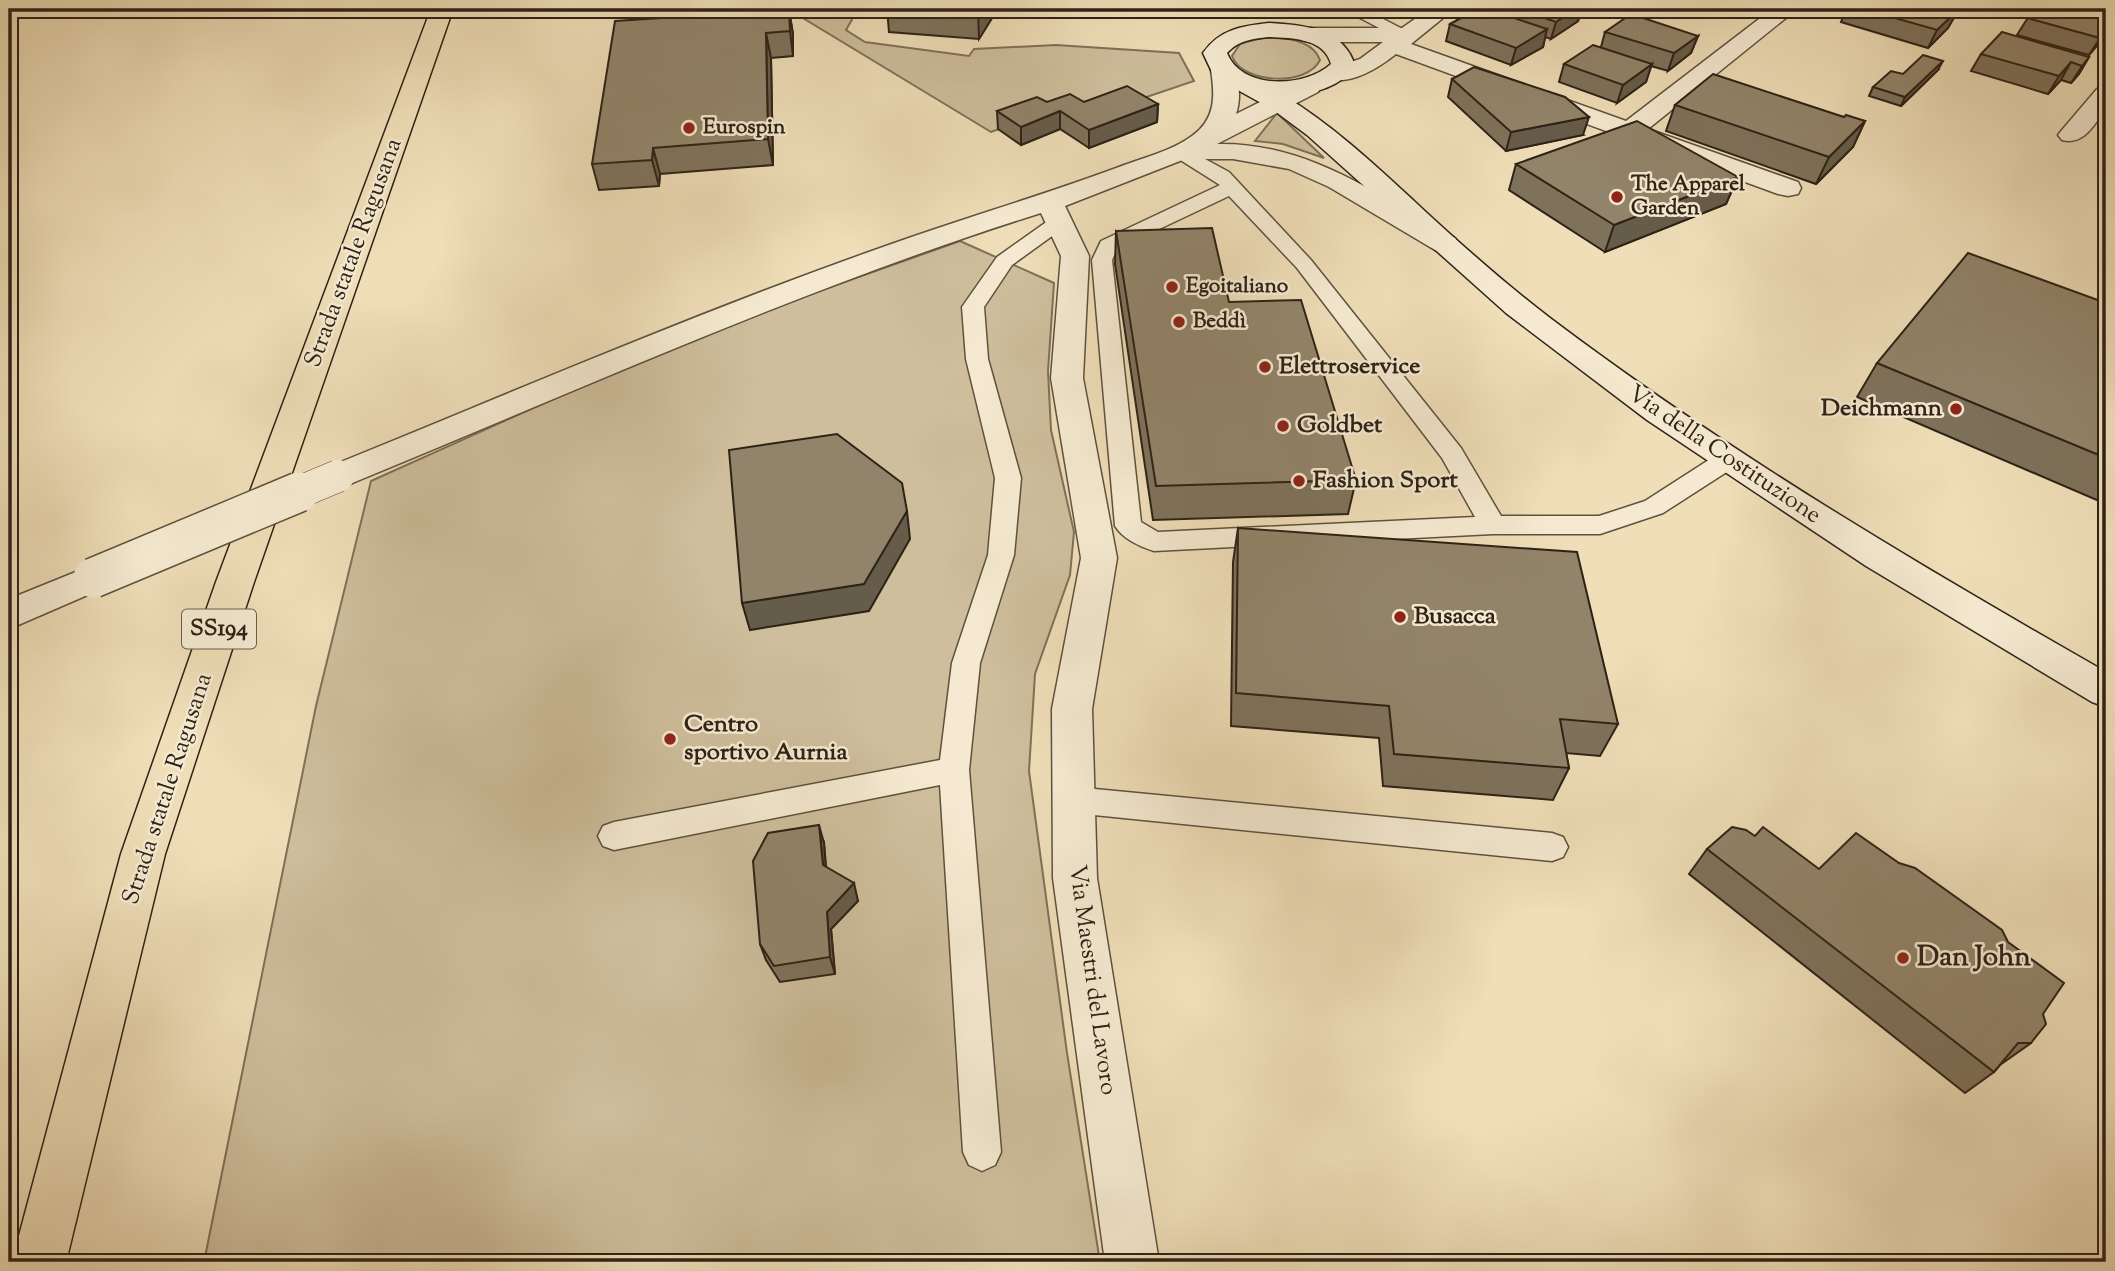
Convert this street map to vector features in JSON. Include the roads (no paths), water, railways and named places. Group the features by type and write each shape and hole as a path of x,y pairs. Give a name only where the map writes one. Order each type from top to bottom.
{"main road":[{"name":"Strada statale Ragusana","path":"39,1262 143,854 235,582 442,9"}],"street":[{"path":"1271,9 1306,34 1336,48 1342,57 1343,66 1329,90"},
{"path":"9,615 338,476 828,276 943,235 1055,212 1191,148 1279,101 1329,90 1443,9"},
{"path":"1629,131 1786,9"},
{"path":"1224,20 1228,65 1279,101 1373,175"},
{"path":"1191,148 1222,121 1228,105 1228,39 1254,31 1306,34 1400,41 1629,131 1788,188"},
{"path":"1228,65 1274,88 1329,90"},
{"path":"1329,90 1373,175"},
{"path":"2071,135 2106,94"},
{"path":"1191,148 1233,151 1296,162 1339,181 1380,208 1445,244"},
{"name":"Via della Costituzione","path":"1373,175 1445,244 1516,306 1727,460 1863,548 2106,691"},
{"name":"Via Maestri del Lavoro","path":"1055,212 1075,256 1067,378 1099,558 1072,709 1074,878 1132,1262"}],"lane":[{"path":"1351,9 1400,41"},
{"path":"1191,148 1222,176 1304,264 1452,454 1493,525"},
{"path":"1232,187 1108,245 1102,260 1128,526 1154,542 1493,525 1600,525 1654,507 1727,460"},
{"path":"982,1152 954,770 966,663 1002,555 1008,478 977,359 972,307 1004,261 1055,212"},
{"path":"614,836 954,770"},
{"path":"1074,800 1552,847"}],"place":[{"name":"Eurospin","path":"689,128"},
{"name":"The Apparel Garden","path":"1617,197"},
{"name":"Egoitaliano","path":"1172,287"},
{"name":"Beddì","path":"1179,322"},
{"name":"Elettroservice","path":"1265,367"},
{"name":"Deichmann","path":"1956,409"},
{"name":"Goldbet","path":"1283,426"},
{"name":"Fashion Sport","path":"1299,481"},
{"name":"Busacca","path":"1400,617"},
{"name":"Centro sportivo Aurnia","path":"670,739"},
{"name":"Dan John","path":"1903,958"}]}
